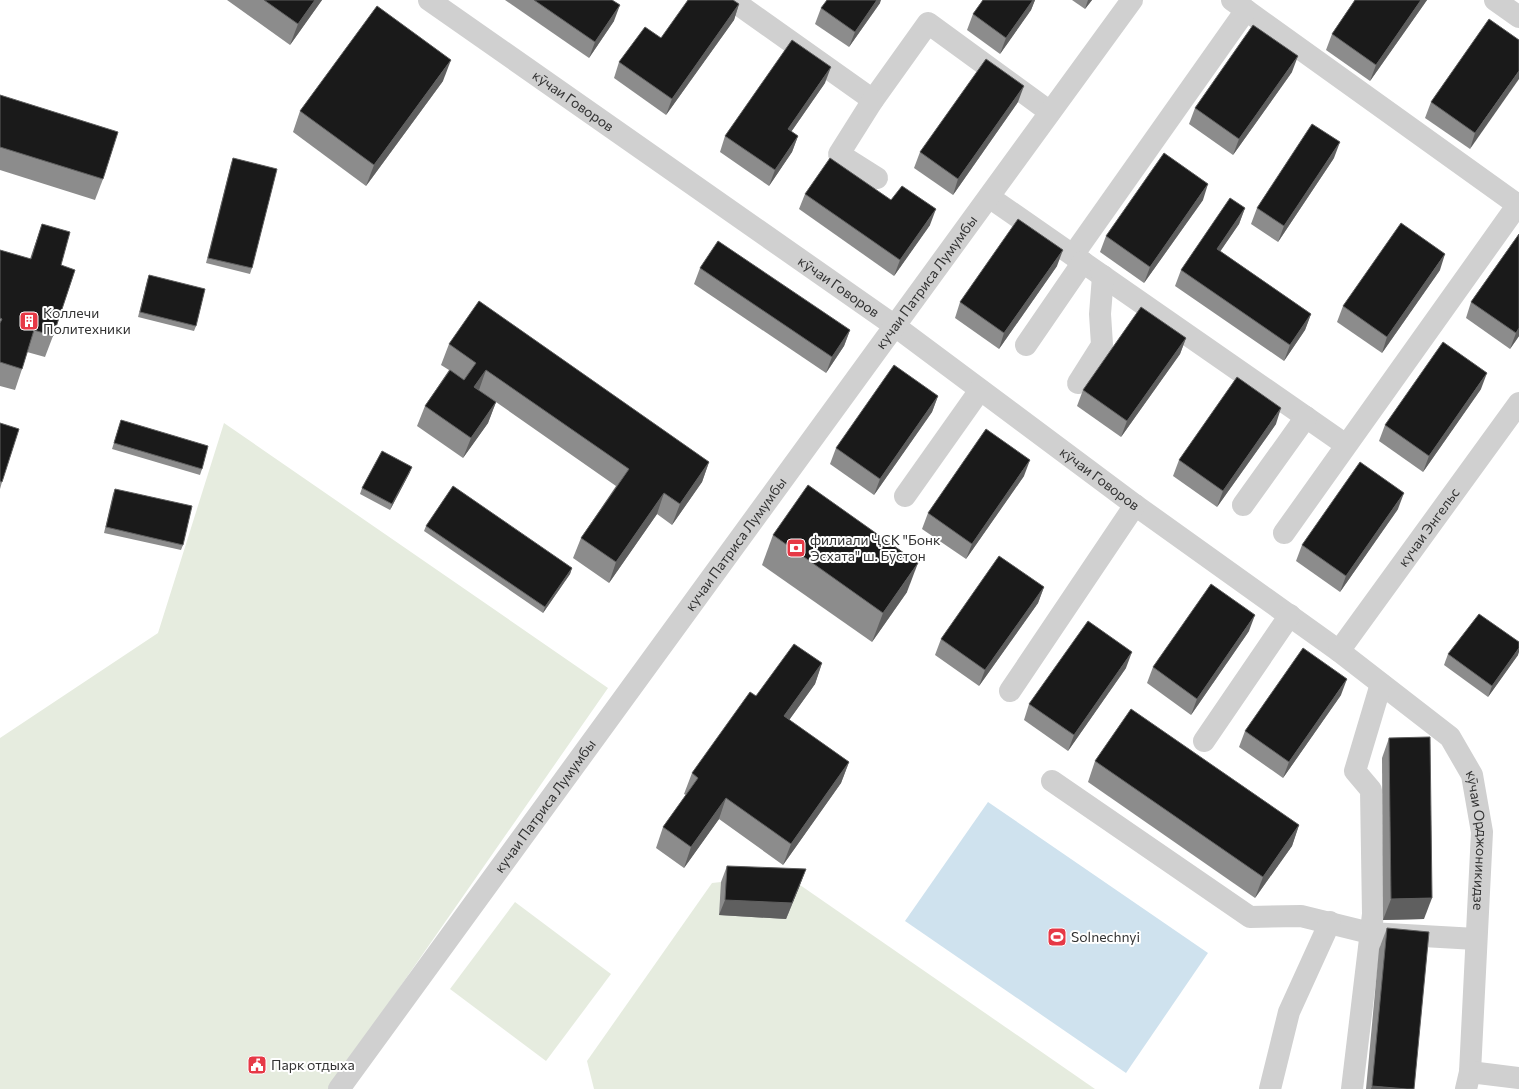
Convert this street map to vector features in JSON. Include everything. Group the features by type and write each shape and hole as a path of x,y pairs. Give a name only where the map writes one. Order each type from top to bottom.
{"street":[{"path":"732,0 873,100"},
{"name":"кучаи Патриса Лумумбы","path":"339,1089 1132,0"},
{"path":"1495,0 1519,17"},
{"name":"кӯчаи Говоров","path":"436,2 895,326 1135,505 1339,651"},
{"path":"1026,345 1078,259 1239,5 1518,204 1284,533"},
{"path":"877,178 839,154 873,100 928,23 1050,112"},
{"path":"989,197 1346,445"},
{"path":"1078,383 1102,345 1100,314 1103,276"},
{"path":"905,496 980,390"},
{"name":"кучаи Энгельс","path":"1339,651 1519,403"},
{"path":"1243,505 1306,418"},
{"path":"1010,691 1135,505"},
{"path":"1204,741 1290,615"},
{"name":"кӯчаи Орджоникидзе","path":"1339,651 1450,737 1472,775 1482,832 1468,1080"},
{"path":"1352,1089 1373,914 1371,790 1355,771 1381,684"},
{"path":"1052,781 1250,917 1301,916 1370,933 1476,939"},
{"path":"1270,1089 1289,1012 1330,922"},
{"path":"1468,1080 1519,1078"}],"shaded area":[{"path":"224,423 608,688 329,1089 0,1089 0,738 158,633"},
{"path":"721,882 800,885 1095,1089 594,1089 587,1061 712,883"},
{"path":"515,902 611,974 546,1061 450,989"}],"water":[{"name":"Solnechnyi","path":"988,802 1208,953 1126,1073 905,921"}],"building":[{"path":"264,0 315,0 298,24"},
{"path":"534,0 612,0 620,5 595,42"},
{"path":"688,0 733,0 739,4 672,99 619,62 645,27 661,38"},
{"path":"827,0 877,0 855,32 821,8"},
{"path":"983,0 1033,0 1006,38 973,14"},
{"path":"1355,0 1421,0 1376,65 1332,34"},
{"path":"377,6 451,60 374,165 300,111"},
{"path":"1489,19 1519,40 1519,71 1475,133 1431,102"},
{"path":"1253,25 1298,56 1239,139 1195,108"},
{"path":"792,40 831,67 788,129 798,136 775,170 725,136"},
{"path":"986,59 1024,86 958,179 920,152"},
{"path":"0,95 118,132 103,179 0,147"},
{"path":"1312,124 1340,142 1284,226 1257,208"},
{"path":"1164,153 1208,184 1150,267 1106,236"},
{"path":"233,158 277,169 252,268 208,258"},
{"path":"830,158 891,200 902,186 936,209 900,260 805,194"},
{"path":"1230,198 1245,208 1217,249 1311,314 1290,345 1181,270"},
{"path":"1018,219 1063,250 1004,333 960,302"},
{"path":"1401,223 1445,254 1387,337 1343,306"},
{"name":"Коллечи Политехники","path":"42,224 70,232 61,265 75,270 53,336 34,330 22,369 0,362 0,323 2,319 0,318 0,250 31,259"},
{"path":"1519,234 1519,328 1516,333 1471,302"},
{"path":"718,241 850,330 832,357 700,268"},
{"path":"149,275 205,289 196,326 140,312"},
{"path":"479,301 709,462 680,504 664,493 616,562 581,538 629,469 486,370 474,387 496,402 471,438 425,406 450,370 464,380 476,363 449,344"},
{"path":"1141,307 1186,338 1127,421 1083,390"},
{"path":"1443,342 1487,373 1429,456 1385,425"},
{"path":"894,365 938,396 880,479 836,448"},
{"path":"1237,377 1281,408 1223,491 1179,460"},
{"path":"121,420 208,446 202,469 114,443"},
{"path":"0,423 19,429 2,482 0,481"},
{"path":"986,429 1030,460 972,544 928,513"},
{"path":"382,451 412,467 392,504 362,488"},
{"path":"1360,462 1404,493 1346,576 1302,545"},
{"path":"808,485 918,563 883,613 773,535"},
{"path":"453,486 572,568 545,607 426,526"},
{"path":"115,489 192,506 183,545 106,527"},
{"path":"999,556 1044,587 985,670 941,639"},
{"path":"1211,584 1255,615 1197,699 1153,667"},
{"path":"1479,614 1519,642 1519,648 1492,686 1448,654"},
{"path":"1088,621 1132,652 1074,735 1029,704"},
{"path":"794,644 822,663 784,716 849,762 791,844 726,798 691,847 663,827 698,778 692,773 750,692 756,696"},
{"path":"1303,648 1347,679 1289,762 1245,731"},
{"path":"1131,709 1299,825 1263,877 1095,761"},
{"path":"1430,737 1432,898 1391,899 1389,738"},
{"path":"727,866 806,869 792,903 725,900"},
{"path":"1387,928 1429,932 1414,1089 1372,1086"}],"place":[{"name":"Коллечи Политехники","path":"29,321"},
{"name":"филиали ҶСК \"Бонк Эсхата\" ш. Бӯстон","path":"796,548"},
{"name":"Solnechnyi","path":"1057,937"},
{"name":"Парк отдыха","path":"257,1065"}]}
